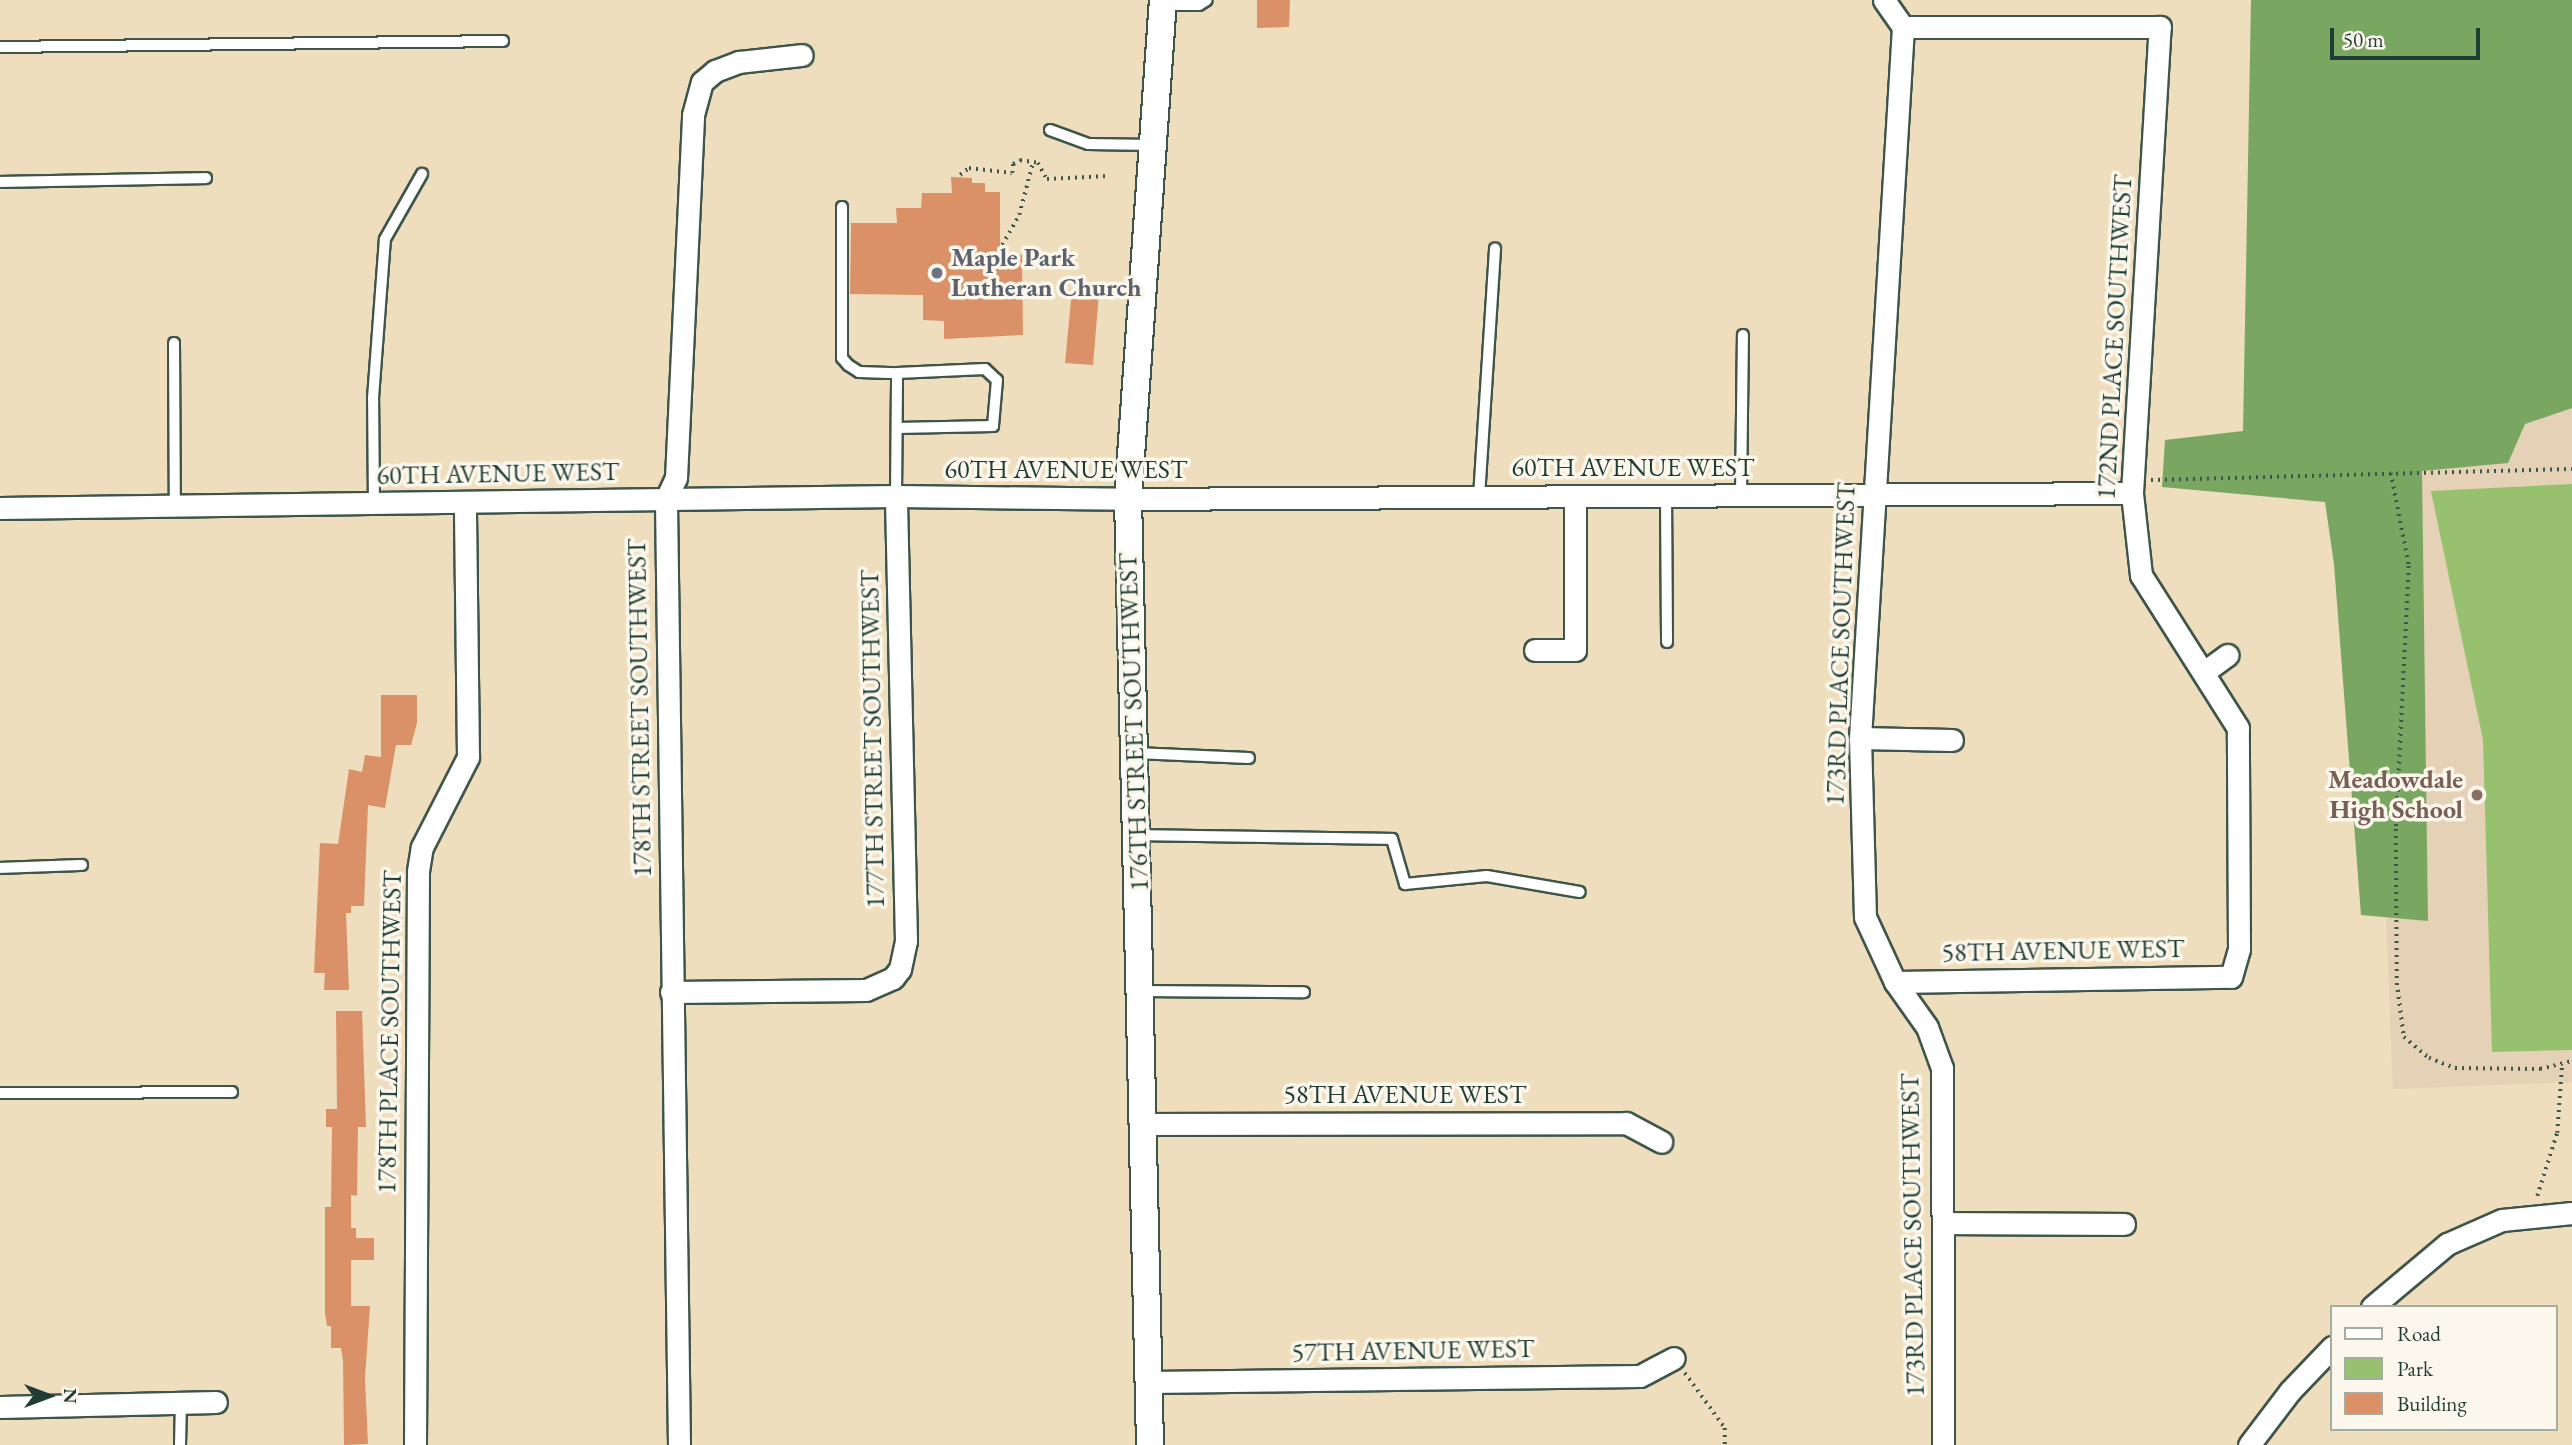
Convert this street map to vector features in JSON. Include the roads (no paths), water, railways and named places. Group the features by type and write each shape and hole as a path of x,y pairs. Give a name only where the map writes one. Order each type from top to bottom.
{"street":[{"path":"1884,0 1903,27"},
{"name":"176TH STREET SOUTHWEST","path":"1150,1445 1128,499 1163,2"},
{"name":"172ND PLACE SOUTHWEST","path":"1903,27 2160,27 2132,488 2141,575 2238,729 2239,949 2231,977"},
{"name":"173RD PLACE SOUTHWEST","path":"1903,27 1860,738 1865,917 1895,982 1927,1027 1942,1068 1943,1445"},
{"name":"178TH STREET SOUTHWEST","path":"679,1445 666,499 676,478 695,97 702,82 726,66 803,55"},
{"name":"60TH AVENUE WEST","path":"0,508 465,504 896,496 1128,499 1479,497 1874,494 2132,488"},
{"name":"177TH STREET SOUTHWEST","path":"671,992 866,990 893,978 902,963 906,941 896,496"},
{"path":"1535,650 1575,650 1575,496"},
{"name":"178TH PLACE SOUTHWEST","path":"415,1445 418,871 422,847 468,757 465,504"},
{"path":"2204,672 2227,655"},
{"path":"1860,738 1952,740"},
{"name":"58TH AVENUE WEST","path":"1895,982 2231,977"},
{"name":"58TH AVENUE WEST","path":"1144,1124 1626,1123 1661,1142"},
{"path":"2374,1305 2447,1244 2502,1220 2572,1213"},
{"path":"1943,1223 2124,1224"},
{"path":"2249,1445 2290,1391 2330,1349"},
{"name":"57TH AVENUE WEST","path":"1149,1382 1640,1376 1674,1358"},
{"path":"0,1407 216,1402"}],"lane":[{"path":"1163,2 1199,5 1207,0"},
{"path":"0,47 503,41"},
{"path":"1051,130 1088,144 1153,145"},
{"path":"374,505 373,398 385,239 422,174"},
{"path":"0,182 206,177"},
{"path":"842,207 842,358 859,372 985,369 997,380 993,426 897,428"},
{"path":"1479,497 1495,249"},
{"path":"1741,495 1743,335"},
{"path":"174,343 175,507"},
{"path":"896,496 897,373"},
{"path":"1666,495 1667,642"},
{"path":"1135,753 1249,758"},
{"path":"1137,835 1392,839 1405,884 1487,876 1580,892"},
{"path":"0,867 82,865"},
{"path":"1141,990 1304,992"},
{"path":"0,1093 232,1092"},
{"path":"180,1445 181,1402"}],"place":[{"name":"Maple Park Lutheran Church","path":"937,273"},
{"name":"Meadowdale High School","path":"2477,795"}]}
